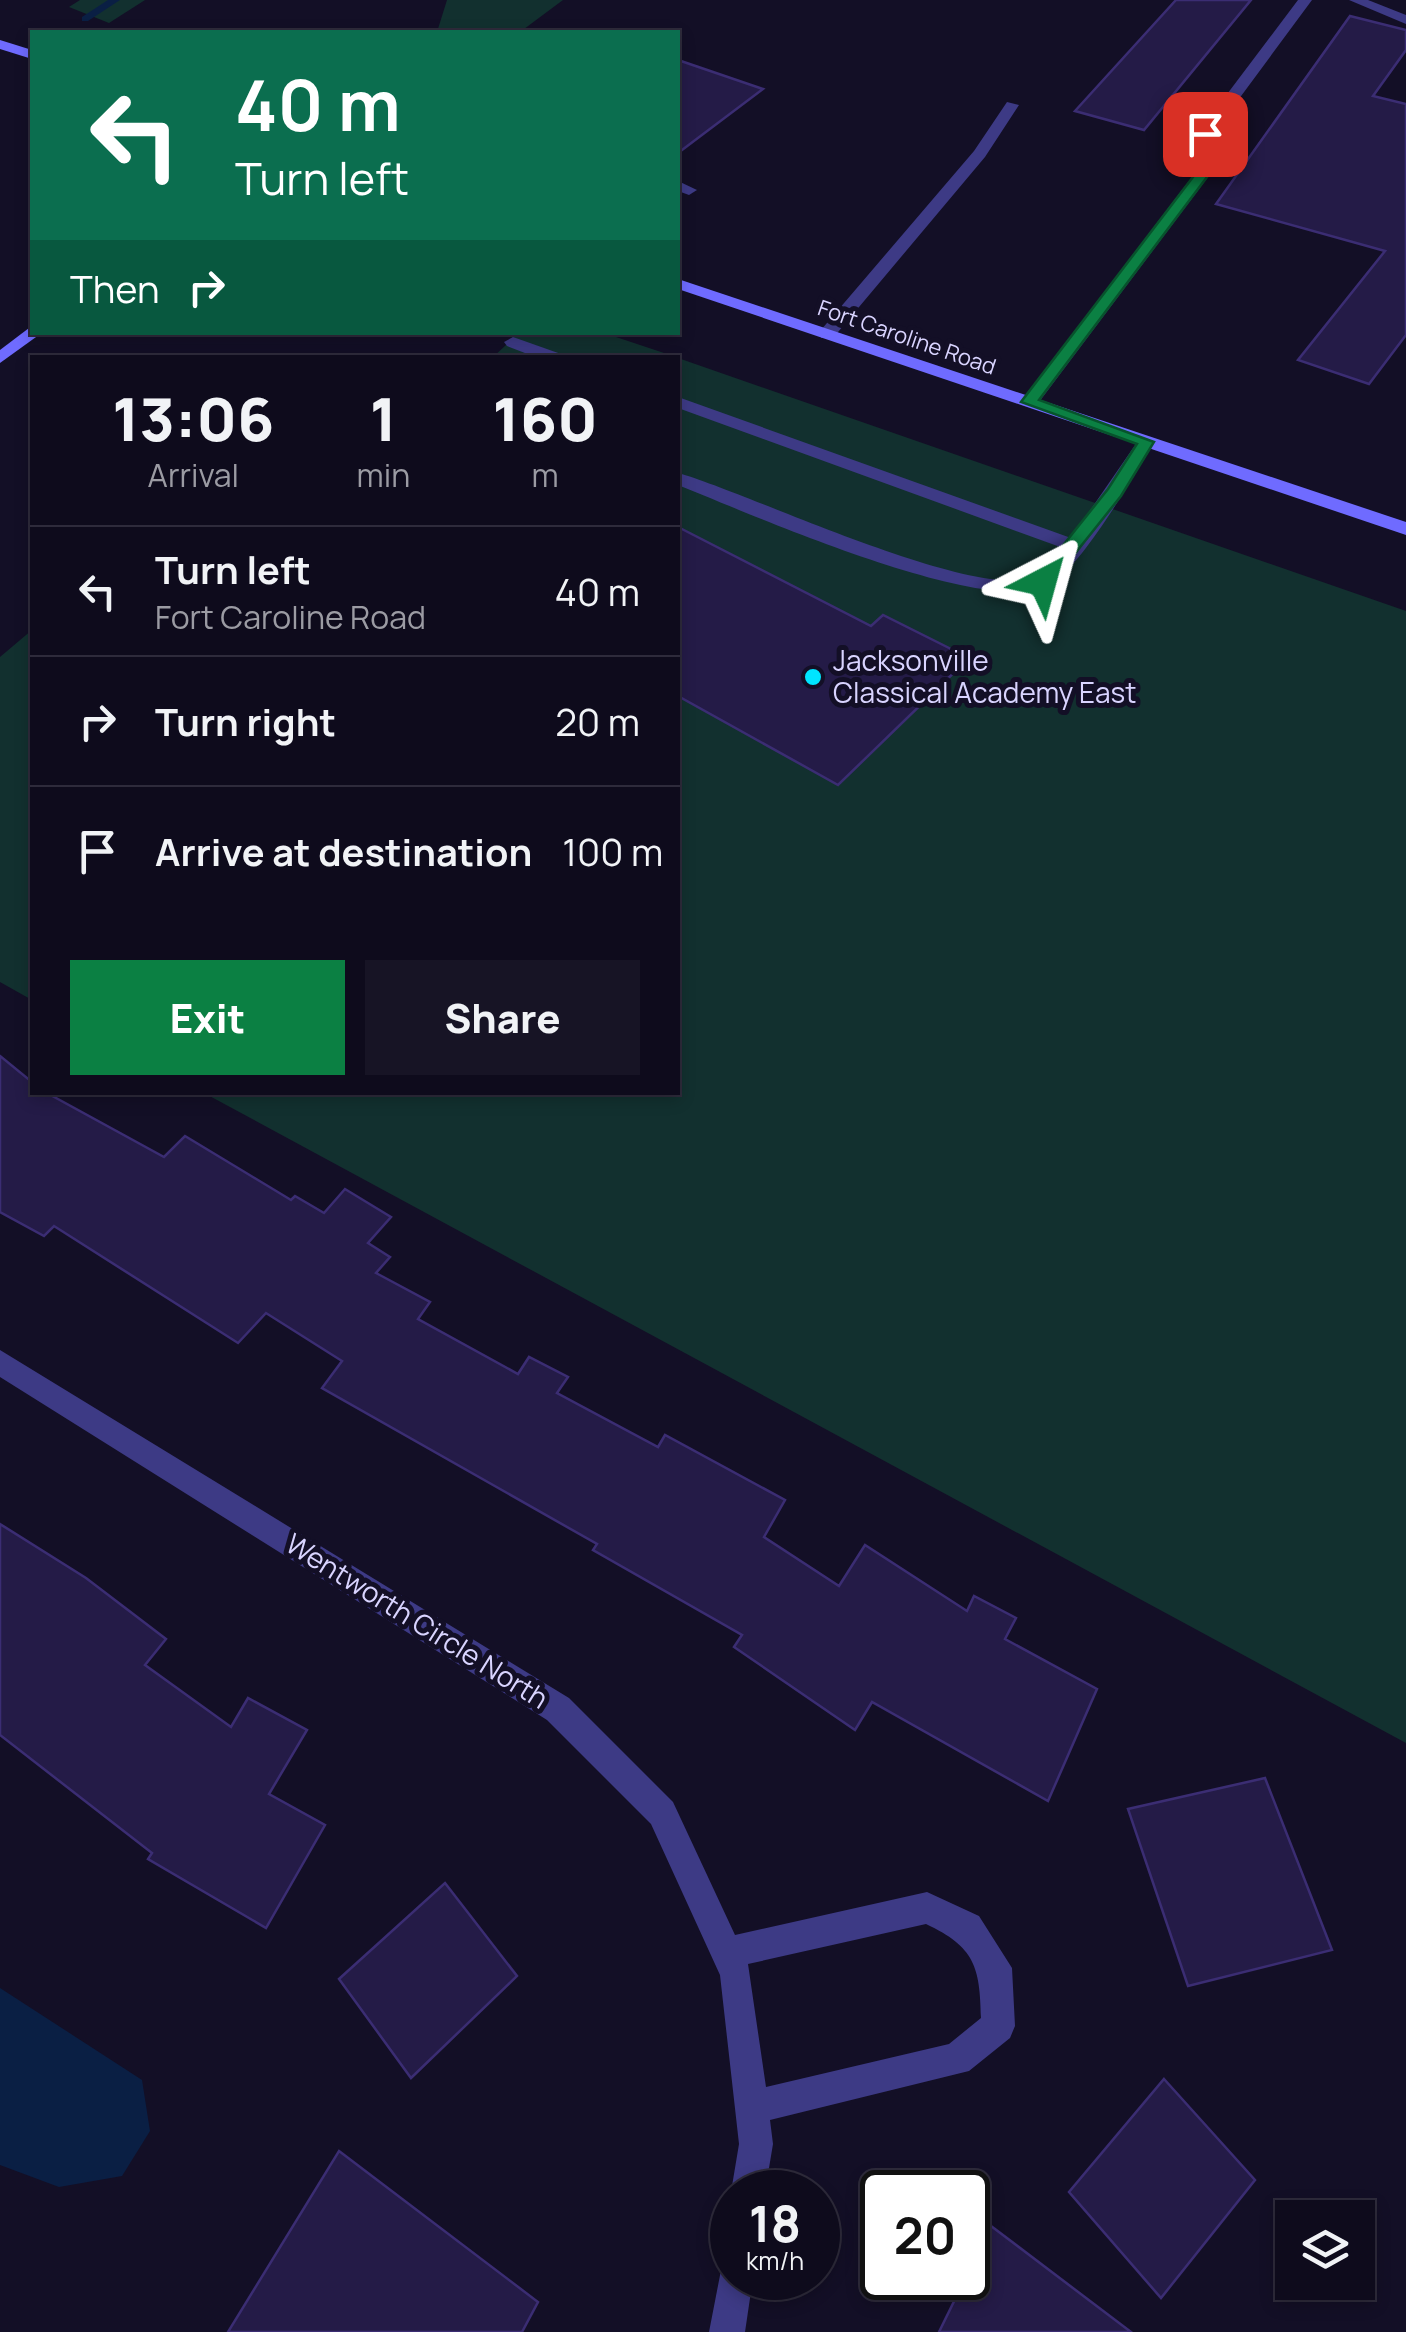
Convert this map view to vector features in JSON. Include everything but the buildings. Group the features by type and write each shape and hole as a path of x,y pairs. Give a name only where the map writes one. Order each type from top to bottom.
{"street":[{"path":"1030,402 1203,173 1205,134 1306,0"},
{"path":"1356,0 1406,20"},
{"path":"0,44 30,54"},
{"path":"827,334 980,154 1012,105"},
{"name":"Fort Caroline Road","path":"680,285 1406,528"},
{"path":"0,358 31,335"},
{"path":"499,355 518,338 549,355"},
{"path":"680,403 1073,545"},
{"path":"680,479 935,574 1010,589 1043,582 1146,442"},
{"name":"Wentworth Circle North","path":"0,1362 558,1709 662,1812 731,1963 756,2144 752,2170"},
{"path":"731,1963 927,1908 968,1926 996,1968 998,2026 957,2058 751,2108"},
{"path":"726,2332 731,2300"}],"green space":[{"path":"80,0 145,0 109,23 69,7"},
{"path":"447,0 563,0 523,30 438,30"},
{"path":"517,335 610,335 670,355 495,355"},
{"path":"680,359 1406,611 1406,1743 208,1095 680,1095"},
{"path":"30,632 30,999 0,982 0,657"}],"water":[{"path":"0,1988 142,2080 150,2131 122,2176 59,2187 0,2165"}],"waterway":[{"path":"85,19 115,0"}],"place":[{"name":"Jacksonville Classical Academy East","path":"813,677"}],"route":[{"path":"1043,582 1115,492 1146,442 1030,402 1203,173 1205,134"}]}
